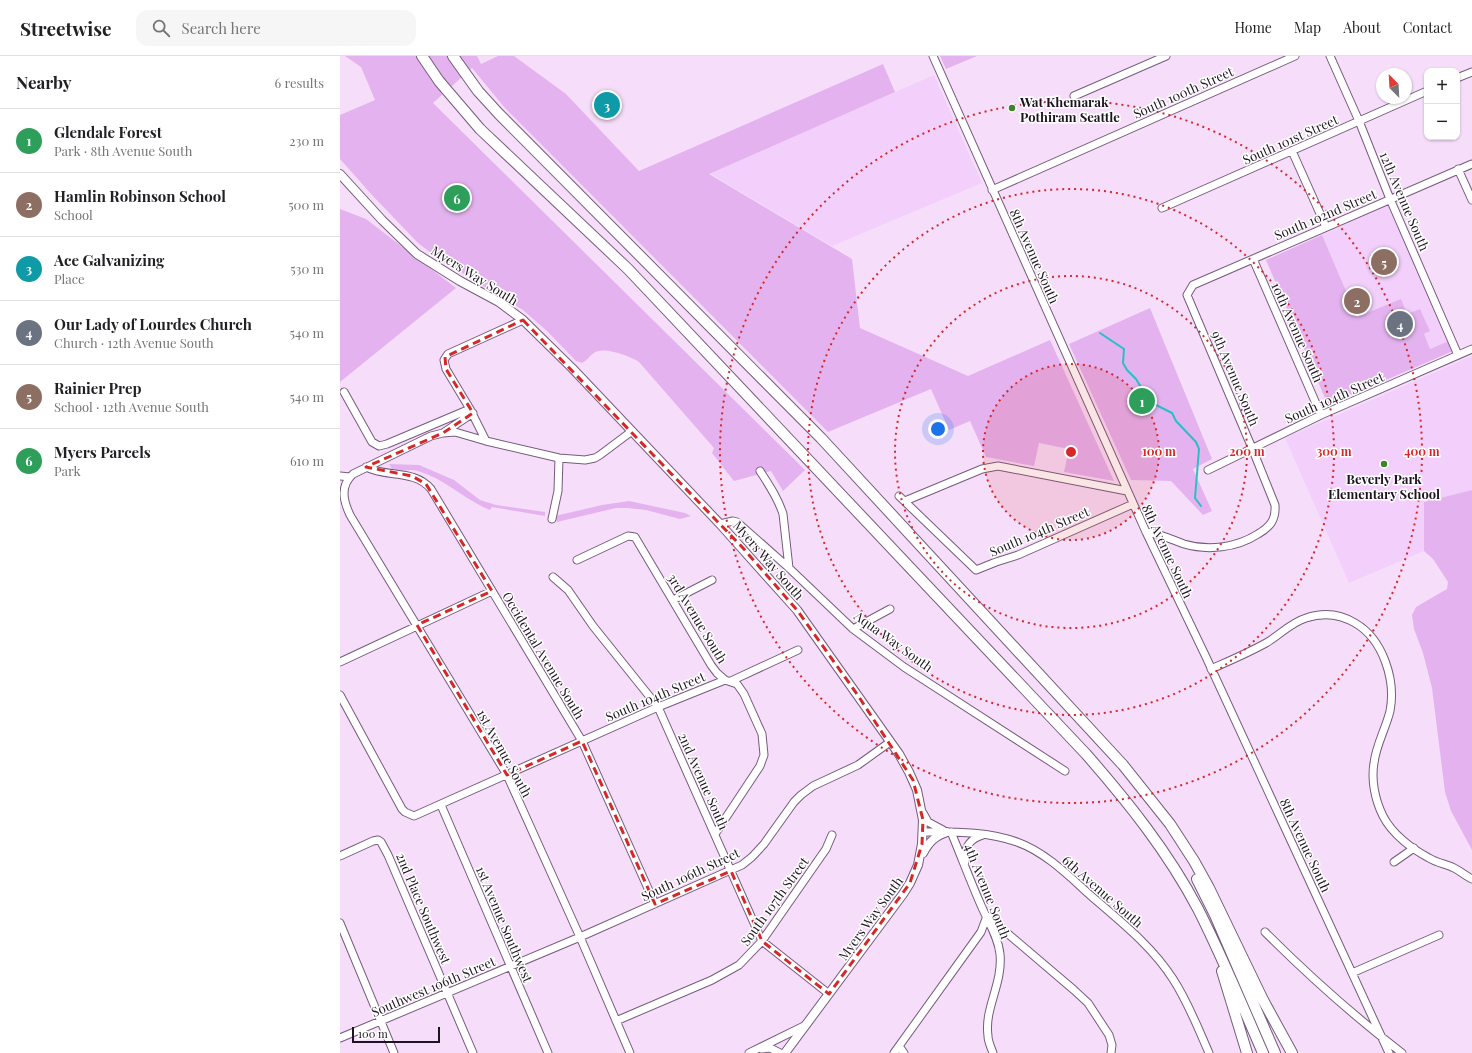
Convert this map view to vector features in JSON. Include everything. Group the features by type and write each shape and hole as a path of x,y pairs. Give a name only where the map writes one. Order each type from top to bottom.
{"highway":[{"path":"422,56 449,93 480,130 628,269 1086,754 1126,801 1156,842 1187,889 1215,944 1263,1053"},
{"path":"453,56 478,91 498,114 821,438 1123,764 1170,824 1194,861 1209,888 1263,1000 1292,1053"},
{"path":"1152,802 1192,868 1215,915 1275,1053"},
{"path":"1215,944 1224,981 1247,1053"}],"main road":[{"name":"Myers Way South","path":"340,174 382,220 417,254 499,302 523,320 572,368 632,431 720,524 797,610 857,694 909,772 920,805 923,832 920,859 914,876 903,894 785,1053"},
{"path":"920,859 932,839 940,834 949,832"}],"street":[{"name":"8th Avenue South","path":"933,56 1127,491 1389,1053"},
{"path":"1074,96 1166,56"},
{"name":"South 100th Street","path":"992,190 1295,56"},
{"name":"12th Avenue South","path":"1330,56 1458,355"},
{"path":"1460,77 1472,72"},
{"name":"South 101st Street","path":"1162,208 1424,92"},
{"path":"1292,151 1326,227"},
{"name":"South 102nd Street","path":"1190,289 1193,285 1472,164"},
{"path":"1458,170 1472,200"},
{"name":"10th Avenue South","path":"1253,259 1321,415"},
{"name":"9th Avenue South","path":"1146,532 1158,534 1185,544 1206,547 1221,547 1242,542 1256,536 1268,528 1273,522 1275,513 1275,505 1252,448 1187,295 1190,289"},
{"path":"486,441 472,411 446,369 444,360 448,354 523,320"},
{"name":"South 104th Street","path":"1208,470 1321,415 1472,349"},
{"path":"344,392 372,442 379,446 472,411"},
{"path":"340,476 350,477 366,467 431,436 443,432 472,411"},
{"path":"443,432 454,432 559,458 585,460 595,458 632,431"},
{"path":"552,519 558,492 559,458"},
{"path":"899,496 905,501 982,469 998,466 1127,491"},
{"name":"Occidental Avenue South","path":"366,467 381,472 412,476 426,484 582,741 655,904"},
{"path":"760,471 774,493 783,514 789,568"},
{"name":"1st Avenue South","path":"350,477 344,491 348,510 507,775 580,937 630,1053"},
{"name":"South 104th Street","path":"905,501 976,570 1018,555 1133,504"},
{"name":"Aqua Way South","path":"720,524 733,521 737,522 789,568 853,629 904,667 1065,771"},
{"name":"3rd Avenue South","path":"577,560 628,536 636,538 711,665 717,673 741,688 762,734 764,755 760,766 715,834"},
{"name":"2nd Avenue South","path":"553,577 568,590 593,626 658,707 762,941 829,994"},
{"path":"673,600 712,580"},
{"path":"340,662 492,591"},
{"path":"853,629 890,609"},
{"path":"1211,669 1261,646 1296,621 1316,615 1341,616 1362,627 1374,638 1382,653 1391,684 1390,711 1374,763 1373,782 1383,816 1398,836 1428,858 1455,868 1472,879"},
{"name":"South 104th Street","path":"340,695 402,809 414,816 658,707 728,680 798,650"},
{"name":"South 106th Street","path":"580,937 742,865 756,853 801,795 813,786 858,765 890,742"},
{"name":"1st Avenue Southwest","path":"441,805 548,1053"},
{"path":"920,805 928,822 933,826 949,832"},
{"name":"6th Avenue South","path":"923,832 988,834 1019,842 1038,852 1067,874 1146,944 1174,979 1209,1053"},
{"name":"4th Avenue South","path":"949,832 997,941 1001,967 1000,976 989,1012 988,1021 988,1036 993,1053"},
{"path":"965,868 965,857 968,845 976,837 988,834"},
{"name":"South 107th Street","path":"616,1021 712,980 731,971 742,962 762,941 826,849 832,835"},
{"name":"2nd Place Southwest","path":"340,856 373,841 378,840 381,842 388,855 473,1053"},
{"path":"1394,862 1414,848"},
{"path":"894,1053 982,932 987,916 1088,1003 1112,1040 1111,1053"},
{"path":"340,923 394,1053"},
{"path":"1265,932 1292,959 1382,1038 1402,1053"},
{"path":"1352,973 1439,935"},
{"name":"Southwest 106th Street","path":"340,1038 580,937"},
{"path":"750,1053 805,1026"},
{"path":"899,1046 904,1053"},
{"path":"750,1053 770,1048 780,1053"}],"highlighted area":[{"path":"523,320 743,548 797,610 857,694 913,780 923,820 922,844 910,883 829,994 762,941 731,871 655,904 582,741 507,775 417,625 492,591 426,484 412,476 366,467 443,433 473,413 446,369 445,357"}],"shaded area":[{"path":"345,56 477,56 481,64 498,56 514,56 566,94 639,171 883,64 895,92 709,174 852,259 860,328 968,376 1050,340 1114,481 1064,472 1069,449 1039,443 1034,466 986,457 970,421 949,430 931,389 828,432 505,108 472,68 433,103 805,470 783,491 771,471 734,481 712,453 714,448 639,362 610,351 598,351 582,363 576,361 547,331 523,310 431,253 418,243 372,195 340,159 340,115 375,100 361,67"},
{"path":"940,56 977,56 946,69"},
{"path":"934,75 982,183 832,246 709,173"},
{"path":"1389,205 1453,351 1328,405 1266,260"},
{"path":"340,209 366,219 456,288 340,382"},
{"path":"1322,235 1357,317 1401,299 1407,314 1420,309 1430,331 1424,334 1430,349 1449,341 1453,351 1328,405 1266,260"},
{"path":"1150,308 1212,459 1193,469 1212,511 1203,515 1171,481 1131,480 1069,344"},
{"name":"Beverly Park Elementary School","path":"1472,356 1472,490 1424,502 1424,551 1349,583 1285,438"},
{"path":"389,464 419,465 454,480 480,500 496,505 545,512 545,516 492,507 490,510 472,501 437,479 415,470 393,471"},
{"path":"1472,490 1472,850 1451,811 1445,792 1432,688 1423,653 1414,629 1412,615 1416,607 1447,589 1448,582 1433,559 1424,551 1424,502"},
{"path":"629,501 685,513 691,516 680,519 646,510 616,508 557,522 555,516 602,505"}],"waterway":[{"path":"1100,333 1124,349 1123,363 1127,370 1136,379 1150,402 1172,413 1176,421 1196,442 1199,449 1195,498 1201,506"}],"place":[{"name":"Ace Galvanizing","path":"607,105"},
{"name":"Wat Khemarak Pothiram Seattle","path":"1012,108"},
{"name":"Myers Parcels","path":"457,198"},
{"name":"Rainier Prep","path":"1384,262"},
{"name":"Hamlin Robinson School","path":"1357,301"},
{"name":"Our Lady of Lourdes Church","path":"1400,324"},
{"name":"Glendale Forest","path":"1142,401"},
{"name":"Beverly Park Elementary School","path":"1384,464"}]}
